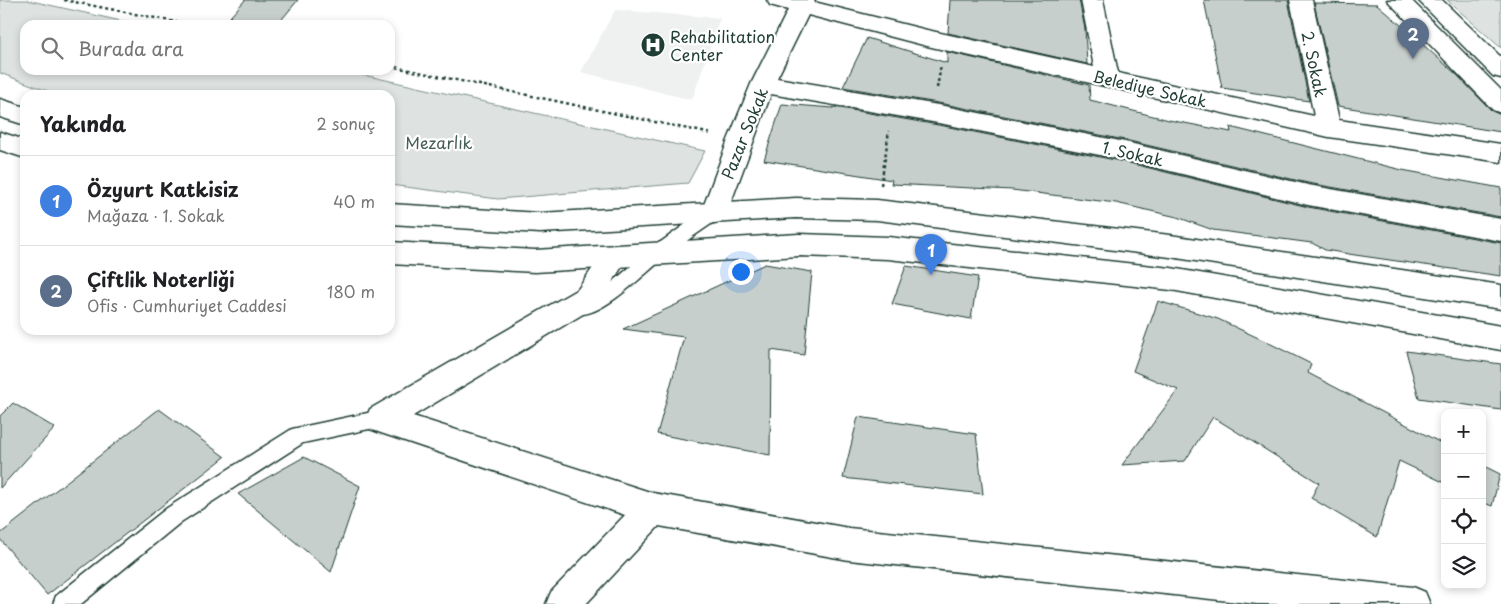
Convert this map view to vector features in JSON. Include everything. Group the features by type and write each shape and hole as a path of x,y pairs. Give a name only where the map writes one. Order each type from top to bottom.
{"street":[{"name":"Belediye Sokak","path":"778,0 803,4 945,42 1329,128 1501,153"},
{"path":"1092,0 1108,78"},
{"name":"2. Sokak","path":"1301,0 1329,128"},
{"path":"1398,0 1501,104"},
{"path":"1429,0 1501,70"},
{"name":"Pazar Sokak","path":"714,213 740,140 763,84 803,4"},
{"name":"1. Sokak","path":"763,84 932,113 1125,151 1308,195 1501,230"},
{"path":"0,108 20,114"},
{"path":"0,141 20,147"},
{"path":"395,214 540,223 796,208 877,210 1170,246 1501,297"},
{"path":"381,419 588,297 615,256 633,218"},
{"path":"395,253 535,261 799,245 888,248 1171,279 1501,338"},
{"path":"381,419 653,509 849,544 1413,604"},
{"path":"563,604 653,509"}],"lane":[{"path":"64,604 174,515 299,435 381,419 523,343 615,290 657,254 714,213"}],"path":[{"path":"64,0 166,20"},
{"path":"932,113 945,42"},
{"path":"395,67 740,140"},
{"path":"877,210 893,106"}],"shaded area":[{"name":"Rehabilitation Center","path":"615,10 720,18 692,100 581,72"}],"green space":[{"name":"Mezarlık","path":"0,0 27,0 117,20 20,20 20,75 363,75 705,151 688,183 498,199 395,186 395,90 45,90 0,73"},
{"path":"1447,0 1501,0 1501,48"}],"building":[{"path":"245,0 298,0 281,20 227,20"},
{"path":"950,0 1079,0 1085,29 1087,64 948,33"},
{"path":"1204,0 1288,0 1309,101 1222,88"},
{"path":"1314,3 1377,4 1456,74 1492,111 1501,115 1501,132 1338,106"},
{"path":"867,38 947,63 947,52 1089,85 1090,100 1169,120 1231,132 1230,127 1402,170 1501,188 1501,217 1308,183 1125,140 944,104 843,87"},
{"path":"782,104 834,107 944,126 1125,162 1308,207 1501,243 1501,276 1325,250 1312,243 1213,230 1177,217 1116,203 1012,190 891,184 892,180 764,160"},
{"path":"765,264 812,272 804,355 771,350 770,455 657,434 684,337 623,329"},
{"path":"906,266 978,277 971,319 892,304"},
{"path":"1158,301 1218,319 1311,364 1308,373 1441,443 1441,481 1399,461 1377,537 1311,498 1319,483 1213,417 1185,461 1122,465 1178,390 1133,371"},
{"path":"1406,351 1501,364 1501,410 1419,398"},
{"path":"13,403 55,428 0,488 0,416"},
{"path":"159,409 225,457 47,595 0,539 0,534"},
{"path":"858,417 976,434 983,494 843,478"},
{"path":"304,457 360,486 331,572 238,494"},
{"path":"1486,467 1500,474 1492,506 1486,504"}],"place":[{"name":"Rehabilitation Center","path":"653,45"},
{"name":"Çiftlik Noterliği","path":"1413,59"},
{"name":"Özyurt Katkisiz","path":"931,275"}]}
